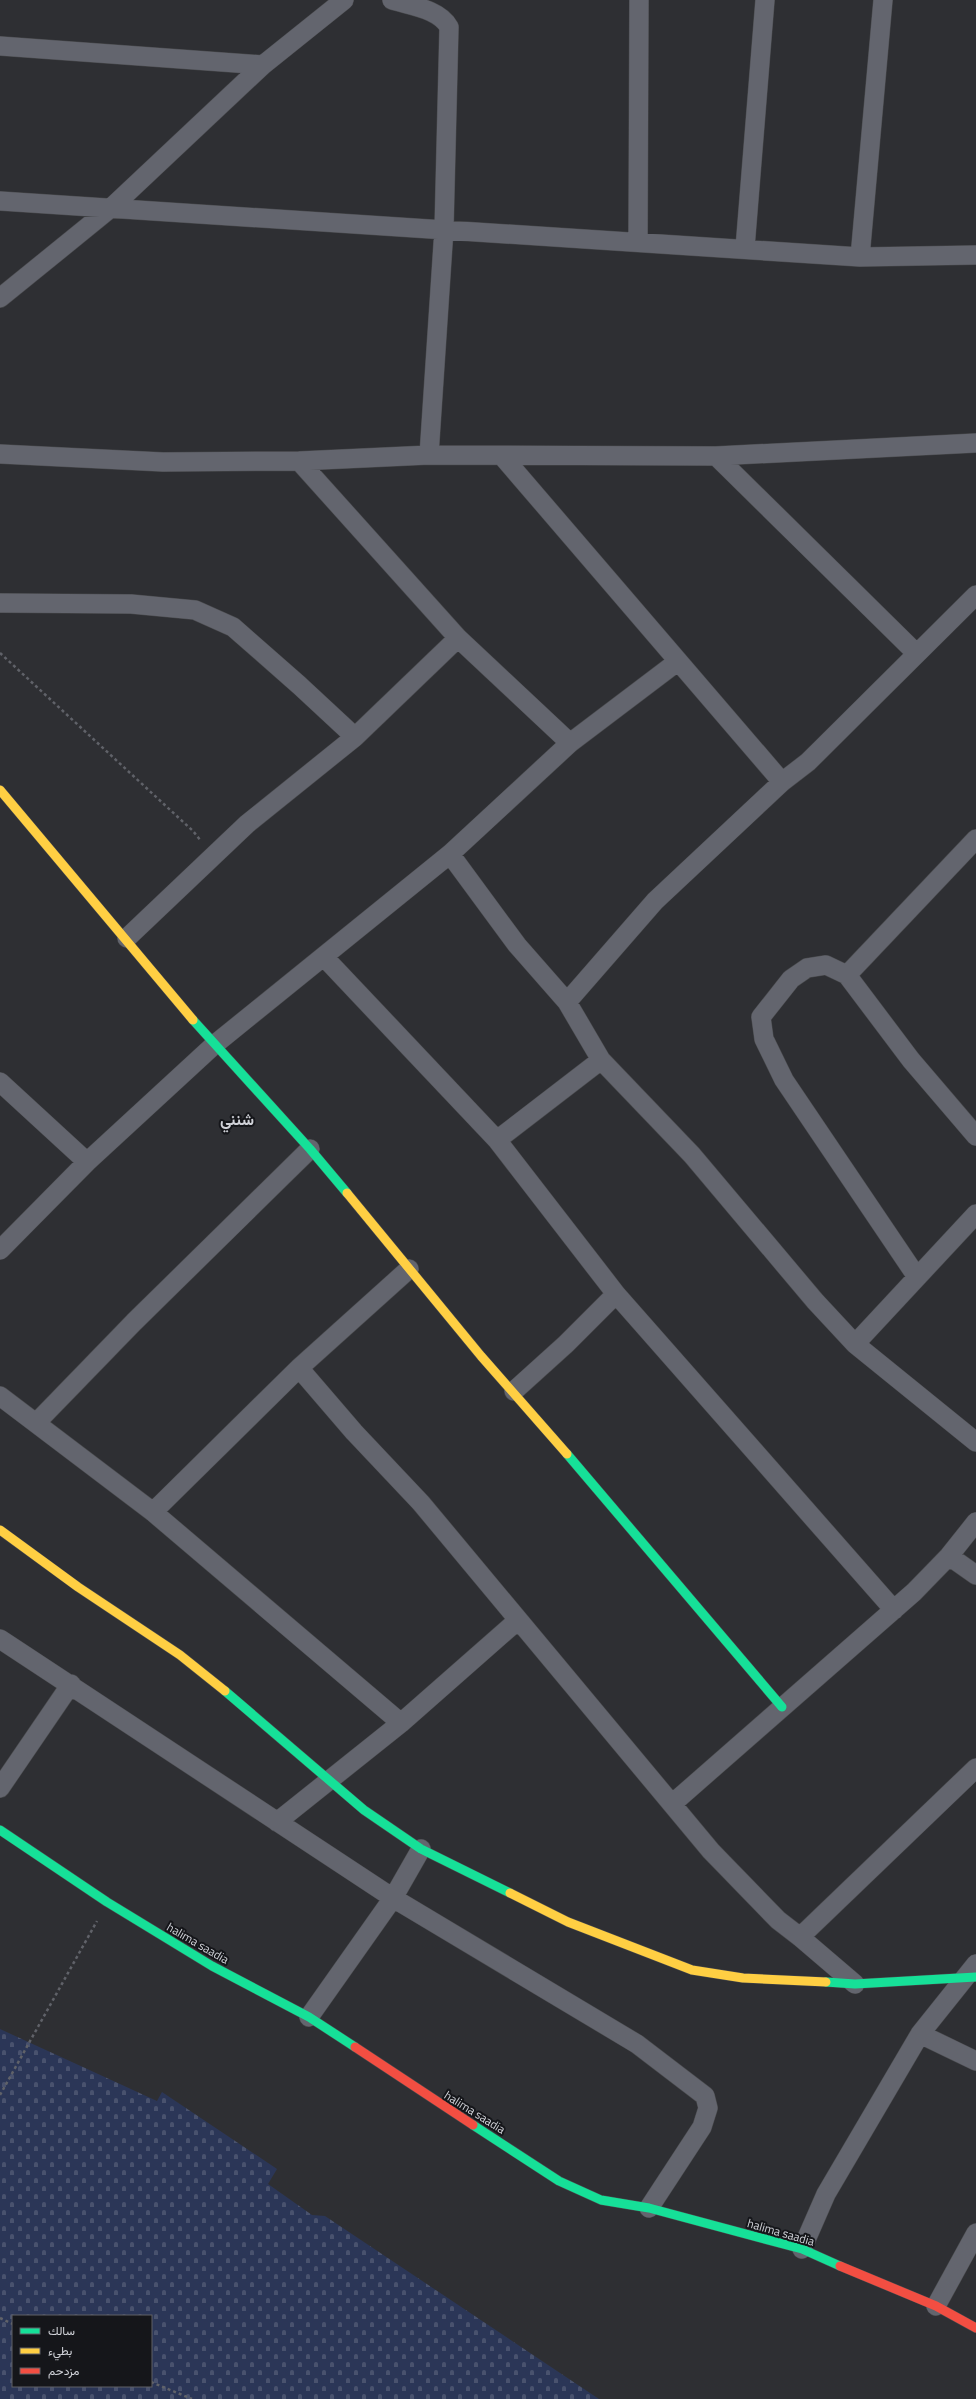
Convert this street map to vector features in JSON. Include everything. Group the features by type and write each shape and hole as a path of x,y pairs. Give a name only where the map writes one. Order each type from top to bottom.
{"street":[{"path":"0,298 112,207 263,65 344,0"},
{"path":"392,0 431,12 444,19 449,27 444,229 429,455"},
{"path":"638,242 639,0"},
{"path":"745,248 765,0"},
{"path":"860,257 883,0"},
{"path":"0,46 263,65"},
{"path":"0,201 444,229 638,242 689,247 745,248 860,257 976,255"},
{"path":"0,454 163,462 299,461 429,455 504,457 716,456 976,444"},
{"path":"716,456 916,653"},
{"path":"504,457 677,662 782,782"},
{"path":"299,461 458,638 570,743"},
{"path":"567,1002 655,901 782,782 808,762 976,595"},
{"path":"0,603 131,604 195,610 233,627 355,736"},
{"path":"127,938 247,824 355,736 458,638"},
{"path":"0,1250 87,1162 214,1045 450,854 570,743 677,662"},
{"path":"0,790 127,938 214,1045 310,1148 481,1356 514,1391 782,1707"},
{"path":"847,975 976,839"},
{"path":"450,854 517,945 567,1002 601,1060 692,1155 815,1302 855,1344 976,1442"},
{"path":"324,957 497,1140 616,1294 894,1610"},
{"path":"917,1277 784,1080 764,1040 761,1017 790,979 807,968 826,965 847,975 911,1060 976,1136"},
{"path":"497,1140 601,1060"},
{"path":"0,1082 87,1162"},
{"path":"37,1422 134,1322 310,1148"},
{"path":"855,1344 976,1214"},
{"path":"153,1512 300,1368 409,1269"},
{"path":"514,1391 566,1344 616,1294"},
{"path":"300,1368 354,1432 421,1503 711,1851 778,1920 855,1984"},
{"path":"0,1396 37,1422 153,1512 401,1723"},
{"path":"672,1804 894,1610 949,1556 976,1522"},
{"path":"0,1530 78,1587 180,1655 256,1716 364,1810 422,1849 568,1922 692,1970 743,1978 855,1984 922,1981 973,1972"},
{"path":"949,1556 976,1575"},
{"path":"277,1822 401,1723 518,1620"},
{"path":"0,1639 71,1684 393,1898 638,2044 705,2096 708,2108 702,2127 649,2208"},
{"path":"0,1788 71,1684"},
{"path":"800,1937 976,1768"},
{"name":"halima saadia","path":"0,1830 107,1902 212,1966 308,2017 559,2181 601,2200 649,2208 802,2249 880,2284 936,2306 976,2328"},
{"path":"308,2017 393,1898 422,1849"},
{"path":"802,2249 826,2194 920,2034 973,1972"},
{"path":"920,2034 976,2061"},
{"path":"936,2306 976,2233"}],"path":[{"path":"0,654 193,831 213,856"},
{"path":"0,2095 107,1902"},
{"path":"0,2318 12,2324"},
{"path":"152,2382 192,2399"}],"green space":[{"path":"0,2029 157,2101 162,2092 277,2169 268,2184 312,2215 325,2216 599,2399 0,2399"}],"traffic: fast":[{"path":"193,1020 310,1149 347,1193"},
{"path":"567,1454 782,1707"},
{"path":"225,1691 364,1810 421,1849 510,1893"},
{"path":"0,1830 107,1902 212,1966 309,2017 355,2047"},
{"path":"826,1982 855,1984 976,1977"},
{"path":"473,2125 559,2181 601,2200 649,2208 802,2249 840,2266"}],"traffic: slow":[{"path":"0,790 193,1020"},
{"path":"347,1193 481,1356 567,1454"},
{"path":"0,1530 78,1587 180,1655 225,1691"},
{"path":"510,1893 568,1922 692,1970 743,1978 826,1982"}],"traffic: jam":[{"path":"355,2047 473,2125"},
{"path":"840,2266 936,2306 976,2328"}],"district":[{"name":"شنني","path":"237,1119"}]}
